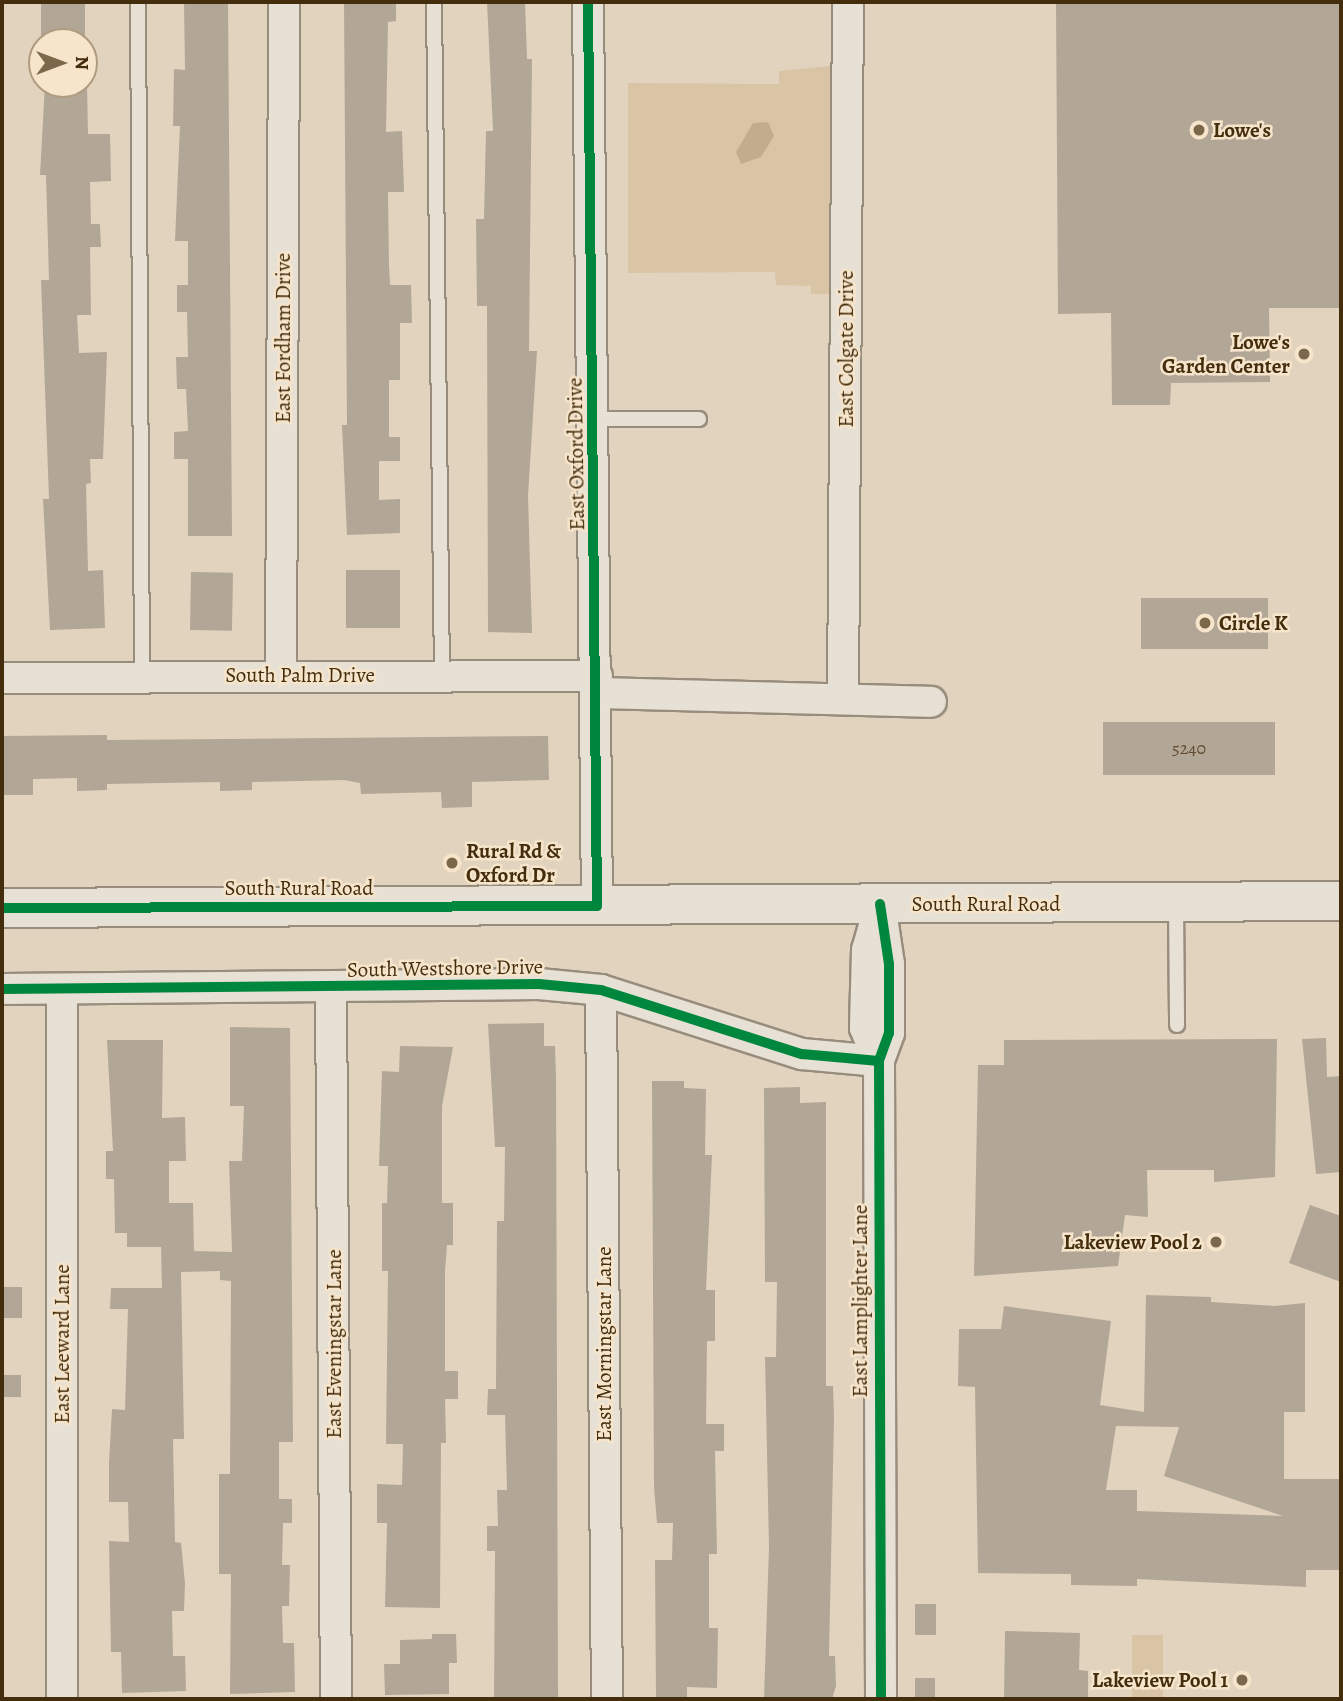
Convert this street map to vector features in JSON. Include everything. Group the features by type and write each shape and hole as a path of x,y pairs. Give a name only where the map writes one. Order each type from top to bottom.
{"main road":[{"name":"South Rural Road","path":"2,908 1341,901"}],"street":[{"name":"East Fordham Drive","path":"281,674 284,2"},
{"name":"East Oxford Drive","path":"588,2 595,419 597,906"},
{"name":"East Colgate Drive","path":"843,696 848,2"},
{"name":"South Palm Drive","path":"2,678 442,675 843,696 855,702 931,702"},
{"name":"East Lamplighter Lane","path":"880,904 889,964 889,1033 879,1061 880,1699"},
{"name":"South Westshore Drive","path":"2,989 331,990 539,984 601,990 802,1054 879,1061"},
{"name":"East Leeward Lane","path":"62,989 62,1699"},
{"name":"East Eveningstar Lane","path":"331,990 336,1699"},
{"name":"East Morningstar Lane","path":"601,990 607,1699"}],"lane":[{"path":"138,2 142,676"},
{"path":"435,2 442,675"},
{"path":"595,419 699,419"},
{"path":"1176,902 1177,1025"}],"shaded area":[{"path":"830,66 831,294 811,294 811,286 776,285 775,272 628,273 628,83 779,84 779,71"},
{"path":"768,122 774,136 761,157 741,164 736,152 753,123"},
{"path":"1132,1635 1163,1635 1163,1699 1132,1699"}],"building":[{"path":"41,2 85,2 85,28 41,28"},
{"path":"184,2 228,2 232,536 188,536 188,459 174,459 174,432 188,431 186,389 177,389 176,357 188,357 187,312 177,312 177,285 188,285 188,241 175,241 180,126 173,126 174,69 185,70"},
{"path":"344,2 396,2 396,21 388,22 386,132 402,131 404,192 388,192 389,265 390,285 411,285 412,323 400,323 400,380 389,380 389,437 400,437 400,461 379,461 379,500 400,499 400,533 347,535 342,425 347,425"},
{"path":"487,2 525,2 527,59 532,59 529,351 537,351 528,496 532,633 488,632 487,306 477,306 476,219 484,219 486,131 493,131"},
{"name":"Lowe's","path":"1056,2 1341,2 1341,308 1269,308 1270,382 1171,383 1170,405 1112,405 1111,313 1058,314"},
{"path":"44,98 87,98 88,134 110,134 111,181 90,182 91,224 100,224 101,247 90,247 91,315 77,315 79,353 107,352 103,459 90,459 91,483 86,484 88,571 103,570 105,628 50,630 43,499 49,499 41,280 49,280 46,175 40,175"},
{"path":"346,570 400,570 400,628 346,628"},
{"path":"191,572 233,573 232,631 190,630"},
{"name":"Circle K","path":"1141,598 1268,598 1268,649 1141,649"},
{"path":"1103,722 1275,722 1275,775 1103,775"},
{"path":"107,735 107,740 548,736 549,780 472,782 472,807 442,808 441,792 361,794 360,783 344,780 252,782 252,790 220,791 220,782 107,784 107,790 77,791 77,778 33,779 33,795 2,795 2,736"},
{"path":"544,1023 544,1046 555,1046 556,1077 558,1699 494,1699 495,1551 487,1551 487,1526 498,1526 497,1490 507,1490 505,1415 487,1415 488,1389 496,1389 497,1221 504,1221 505,1147 495,1147 488,1024"},
{"path":"230,1027 290,1028 293,1442 279,1442 279,1499 292,1499 292,1523 283,1523 282,1565 290,1565 289,1606 282,1606 283,1643 294,1643 295,1692 230,1694 231,1574 219,1574 219,1474 230,1474 231,1281 220,1280 220,1271 181,1272 184,1439 173,1439 175,1542 181,1543 185,1583 184,1611 172,1611 173,1656 185,1656 186,1691 122,1693 121,1652 111,1652 109,1541 129,1542 128,1502 109,1502 109,1462 112,1409 125,1410 128,1309 110,1309 111,1288 162,1288 161,1247 127,1247 127,1233 115,1233 114,1179 106,1179 106,1151 113,1151 107,1040 163,1040 162,1118 185,1117 186,1161 169,1161 169,1203 193,1203 194,1251 232,1252 229,1161 242,1161 244,1106 230,1106"},
{"path":"1326,1038 1327,1077 1341,1076 1341,1172 1316,1174 1302,1039"},
{"path":"1277,1039 1275,1177 1214,1182 1214,1170 1147,1170 1148,1217 1125,1215 1118,1266 974,1276 978,1065 1004,1065 1004,1040"},
{"path":"400,1046 453,1047 442,1106 442,1203 453,1203 453,1245 447,1245 445,1271 445,1371 458,1371 458,1399 445,1399 446,1443 441,1443 440,1608 385,1607 387,1523 377,1523 377,1484 402,1485 403,1444 386,1444 388,1271 382,1271 382,1203 387,1203 388,1166 379,1166 382,1071 399,1072"},
{"path":"652,1081 684,1081 684,1088 706,1089 705,1155 712,1155 706,1290 715,1290 715,1341 707,1341 706,1424 724,1424 724,1451 715,1451 717,1554 709,1554 709,1628 718,1628 717,1688 687,1687 687,1699 656,1699 655,1560 672,1560 673,1523 657,1523 654,1487"},
{"path":"800,1087 800,1103 826,1102 826,1386 833,1386 834,1418 829,1656 835,1656 836,1686 832,1699 764,1699 769,1547 765,1357 776,1357 777,1282 765,1282 764,1088"},
{"path":"1310,1205 1341,1216 1341,1282 1289,1263"},
{"path":"2,1287 22,1287 22,1318 2,1318"},
{"path":"1146,1295 1211,1297 1211,1302 1274,1306 1305,1303 1305,1412 1284,1412 1284,1479 1341,1479 1341,1570 1306,1570 1306,1587 1137,1579 1137,1586 1071,1585 1071,1574 978,1573 975,1387 958,1386 959,1329 1001,1329 1004,1306 1111,1321 1100,1405 1144,1412","holes":["1116,1426 1179,1427 1164,1476 1283,1516 1137,1511 1137,1490 1106,1490"]},
{"path":"2,1375 21,1375 21,1397 2,1397"},
{"path":"915,1604 936,1604 936,1635 915,1635"},
{"path":"1005,1631 1080,1633 1079,1670 1088,1671 1088,1699 1004,1699"},
{"path":"432,1634 456,1634 457,1663 449,1663 449,1694 385,1695 384,1664 400,1664 400,1640 432,1639"},
{"path":"915,1678 935,1678 935,1699 915,1699"}],"cycle path":[{"path":"2,908 597,906 588,2"},
{"path":"880,904 889,964 889,1033 879,1061 881,1699"},
{"path":"2,989 539,984 601,990 802,1054 879,1061"}],"place":[{"name":"Lowe's","path":"1199,130"},
{"name":"Lowe's Garden Center","path":"1304,354"},
{"name":"Circle K","path":"1205,623"},
{"name":"Rural Rd & Oxford Dr","path":"452,863"},
{"name":"Lakeview Pool 2","path":"1216,1242"},
{"name":"Lakeview Pool 1","path":"1242,1680"}]}
